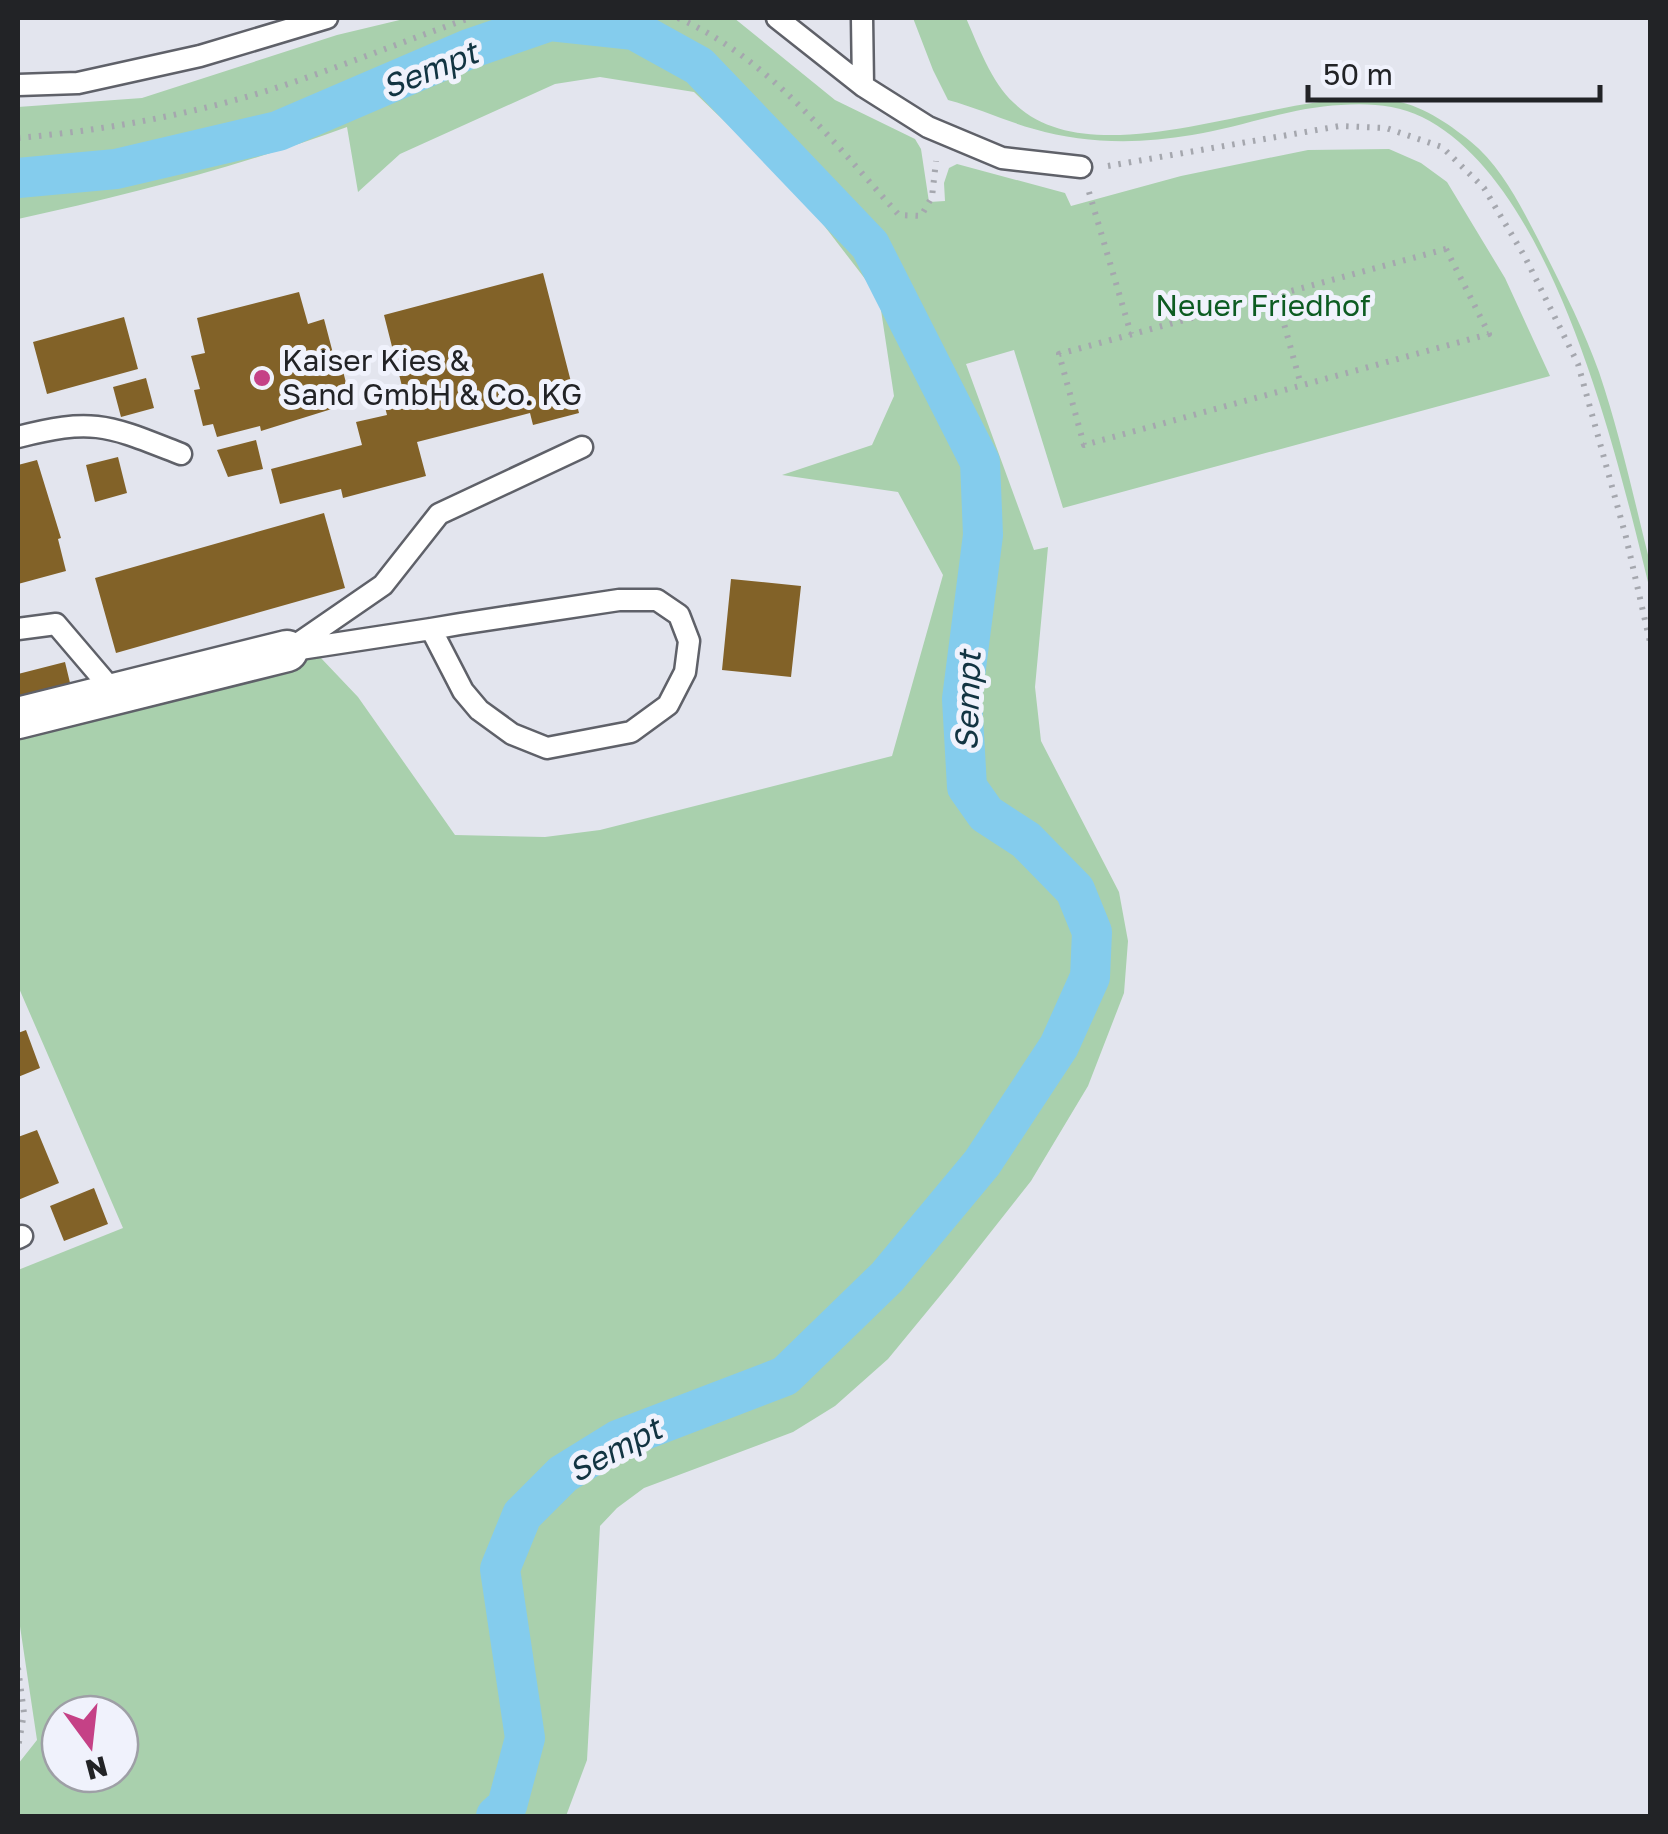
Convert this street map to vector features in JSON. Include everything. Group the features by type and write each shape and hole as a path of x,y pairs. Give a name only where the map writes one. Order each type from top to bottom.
{"street":[{"path":"18,718 287,651"}],"lane":[{"path":"18,86 78,83 200,56 327,18"},
{"path":"777,18 863,86 928,126 1002,158 1081,167"},
{"path":"862,18 863,86"},
{"path":"18,437 68,426 110,426 181,454"},
{"path":"287,651 384,585 439,514 582,447"},
{"path":"287,651 430,629 619,600 657,600 679,615 689,641 685,672 668,705 631,732 547,748 512,734 479,710 463,691 430,629"},
{"path":"18,629 56,624 114,692"}],"path":[{"path":"18,138 75,133 195,110 281,86 470,18"},
{"path":"678,18 715,38 795,100 899,215 921,216 932,197"},
{"path":"1131,334 1081,167 1123,166 1340,126 1386,128 1442,147 1484,188 1525,257 1578,364 1626,537 1650,642"},
{"path":"1446,248 1489,334 1084,445 1059,354 1276,295 1446,248"},
{"path":"1276,295 1301,386"},
{"path":"18,1668 24,1713 18,1748"}],"green space":[{"name":"Neuer Friedhof","path":"408,18 734,18 835,100 915,139 921,149 929,202 945,201 944,183 949,168 957,164 1065,193 1071,206 1181,176 1308,150 1389,149 1421,163 1447,182 1505,278 1550,376 1063,508 1014,350 966,364 1034,550 1048,547 1035,687 1041,741 1119,892 1128,941 1124,993 1088,1086 1031,1181 888,1359 835,1406 793,1432 644,1488 600,1526 587,1760 566,1816 18,1816 18,1764 37,1740 18,1613 18,1270 123,1228 18,986 18,730 191,685 320,657 358,697 455,835 545,837 600,830 892,756 943,575 898,492 782,475 872,445 894,396 879,297 799,193 694,92 600,77 555,84 400,154 358,192 347,127 184,179 18,219 18,107 142,98 337,35"},
{"path":"913,18 966,18 998,85 1014,103 1050,125 1094,134 1142,133 1347,99 1401,102 1433,115 1461,134 1492,163 1509,187 1586,338 1607,395 1626,467 1650,563 1650,590 1619,469 1574,328 1544,261 1509,200 1469,151 1422,117 1372,105 1304,109 1153,140 1093,140 1053,134 948,100"}],"building":[{"path":"543,273 579,413 533,425 530,413 417,442 426,476 343,498 341,489 280,504 271,469 362,445 356,422 387,415 384,403 405,398 384,315"},
{"path":"299,292 308,324 324,319 351,403 261,431 260,426 217,437 213,424 203,426 194,390 200,389 191,356 205,353 197,318"},
{"path":"124,317 138,369 47,394 33,342"},
{"path":"146,378 154,408 121,417 113,387"},
{"path":"256,440 263,469 228,477 217,450"},
{"path":"118,457 127,493 95,502 86,465"},
{"path":"37,460 61,538 58,539 66,571 18,584 18,465"},
{"path":"324,513 345,588 116,653 95,578"},
{"path":"731,579 801,586 791,677 722,670"},
{"path":"65,662 71,687 18,701 18,674"},
{"path":"26,1030 40,1068 18,1077 18,1033"},
{"path":"37,1130 59,1183 18,1200 18,1137"},
{"path":"94,1188 108,1224 64,1241 50,1206"}],"waterway":[{"name":"Sempt","path":"18,178 116,169 278,131 469,49 550,21 634,30 699,66 870,245 980,462 983,535 962,699 967,787 986,814 1026,840 1075,890 1092,932 1090,977 1059,1046 982,1163 887,1277 785,1376 618,1440 563,1474 522,1515 500,1569 525,1738 507,1806 496,1816"}],"place":[{"name":"Kaiser Kies & Sand GmbH & Co. KG","path":"262,378"}]}
